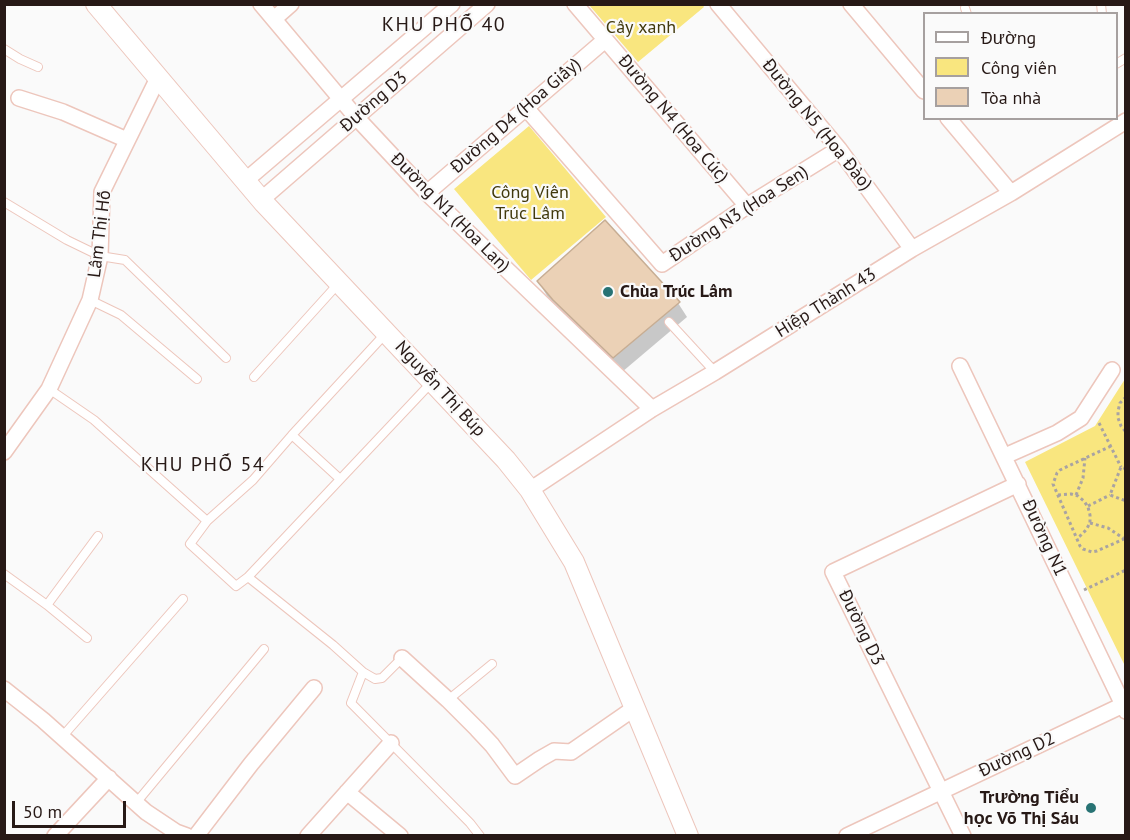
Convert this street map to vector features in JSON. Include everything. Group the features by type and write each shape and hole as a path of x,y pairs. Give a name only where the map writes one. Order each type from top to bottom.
{"street":[{"name":"Nguyễn Thị Búp","path":"96,4 261,200 506,460 530,490 574,562 688,836"},
{"name":"Đường N1 (Hoa Lan)","path":"261,4 356,117 427,193 652,409"},
{"path":"274,19 291,4"},
{"name":"Đường D3","path":"245,181 452,4"},
{"name":"Đường D3","path":"261,200 487,4"},
{"name":"Đường N4 (Hoa Cúc)","path":"575,4 747,206"},
{"name":"Đường N5 (Hoa Đào)","path":"718,4 839,149 912,249"},
{"path":"851,4 923,90"},
{"name":"Đường D4 (Hoa Giấy)","path":"427,193 605,40"},
{"name":"Lâm Thị Hố","path":"4,452 49,389 90,300 100,256 102,192 158,78"},
{"path":"19,98 63,112 128,140"},
{"name":"Đường N3 (Hoa Sen)","path":"526,108 663,264 747,206 839,149"},
{"path":"950,120 1011,193"},
{"name":"Hiệp Thành 43","path":"530,490 652,409 912,249 1011,193 1125,121"},
{"name":"Đường N1","path":"960,366 1124,708"},
{"path":"1005,456 1056,433 1081,418 1112,370"},
{"name":"Đường D3","path":"963,836 833,572 1018,484"},
{"path":"402,658 492,745 515,776 554,751 571,752 636,707"},
{"path":"196,836 251,764 314,688"},
{"path":"5,691 62,737 146,812 176,832 187,836"},
{"name":"Đường D2","path":"847,836 1124,708"},
{"path":"309,836 391,743"},
{"path":"55,836 109,778"},
{"path":"347,792 400,836"}],"lane":[{"path":"4,49 38,67"},
{"path":"4,202 67,240 100,256 124,260 226,358"},
{"path":"255,377 339,283"},
{"path":"90,300 121,315 197,379"},
{"path":"669,322 715,372"},
{"path":"386,333 253,480 207,521 190,544 236,586 248,577 432,382"},
{"path":"49,389 94,420 207,521"},
{"path":"292,435 340,479"},
{"path":"48,605 98,536"},
{"path":"4,574 48,605 87,638"},
{"path":"248,577 363,672 375,679 382,678 402,658"},
{"path":"62,737 183,599"},
{"path":"136,803 264,649"},
{"path":"448,700 492,664"},
{"path":"363,672 351,703 470,823 480,836"}],"path":[{"path":"1125,397 1118,411 1118,417 1125,432"},
{"path":"1118,417 1125,416"},
{"path":"1088,506 1110,495 1123,468 1100,423"},
{"path":"1111,446 1060,470 1053,484 1083,549 1092,552 1125,538"},
{"path":"1076,495 1085,471 1085,458"},
{"path":"1058,495 1064,493 1076,495 1088,506 1090,523 1077,538"},
{"path":"1110,495 1125,501"},
{"path":"1090,523 1108,528 1125,538"},
{"path":"1071,596 1125,570"}],"green space":[{"name":"Cây xanh","path":"702,4 704,7 638,62 589,5"},
{"name":"Công Viên Trúc Lâm","path":"529,126 606,217 531,280 454,189"},
{"path":"1125,379 1125,666 1025,462 1095,426"}],"building":[{"name":"Chùa Trúc Lâm","path":"605,220 680,302 613,358 553,300 537,281"}],"place":[{"name":"Chùa Trúc Lâm","path":"608,292"},
{"name":"Trường Tiểu học Võ Thị Sáu","path":"1091,808"}],"district":[{"name":"KHU PHỐ 40","path":"444,25"},
{"name":"KHU PHỐ 54","path":"203,465"}]}
